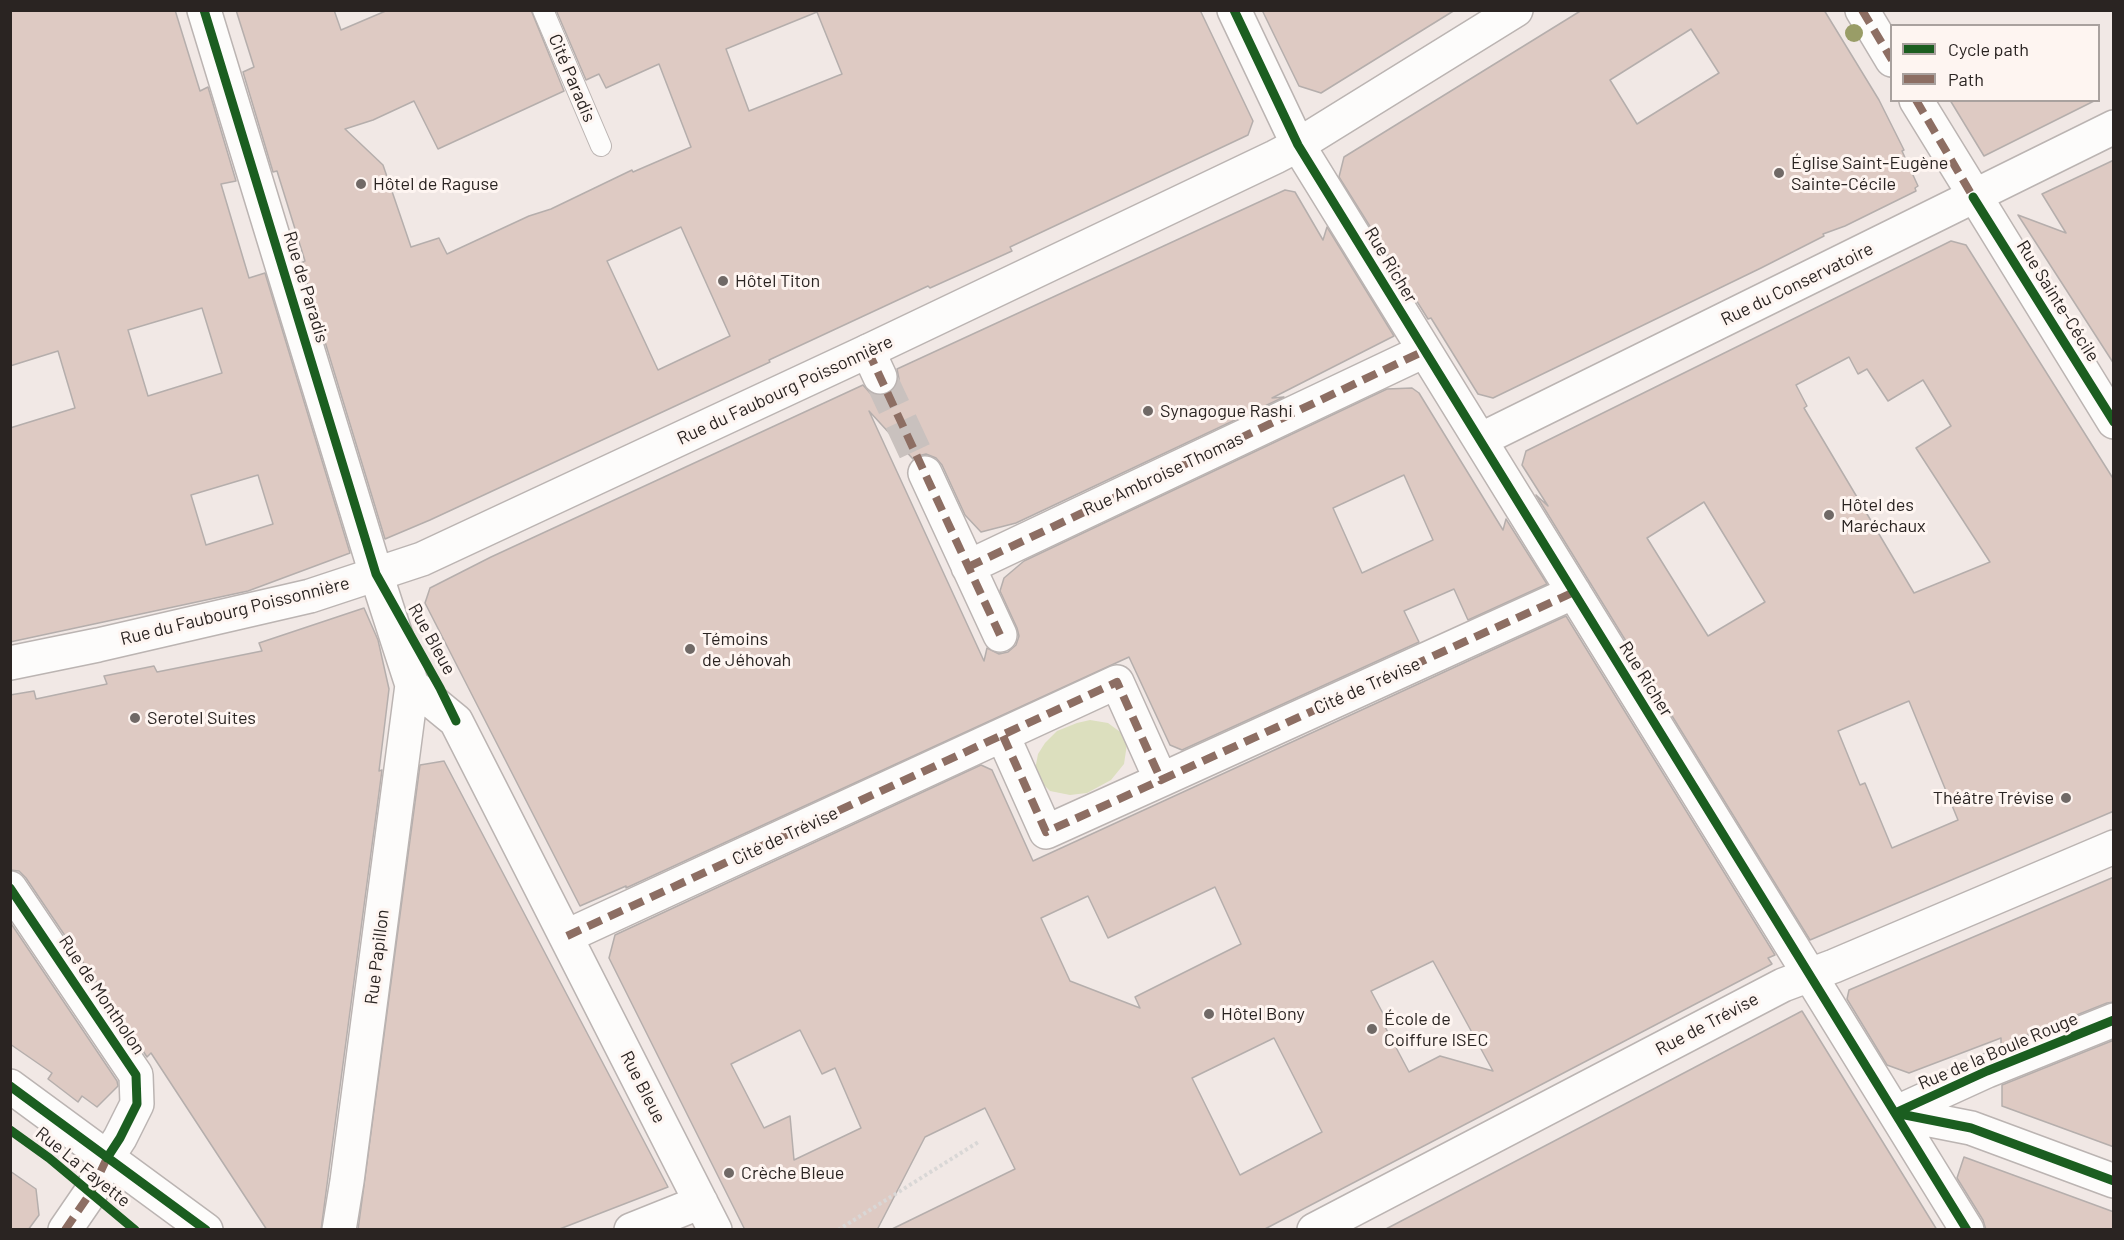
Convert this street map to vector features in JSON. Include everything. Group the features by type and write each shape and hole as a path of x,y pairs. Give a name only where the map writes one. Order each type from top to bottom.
{"street":[{"name":"Rue de Paradis","path":"204,10 376,574"},
{"name":"Rue Richer","path":"1234,10 1298,145 1967,1230"},
{"name":"Rue du Faubourg Poissonnière","path":"10,663 289,601 422,559 874,364 1298,145 1516,10"},
{"path":"1862,10 1890,57"},
{"name":"Rue Sainte-Cécile","path":"1917,102 2114,422"},
{"name":"Rue du Conservatoire","path":"1480,440 2114,127"},
{"name":"Rue Ambroise Thomas","path":"968,567 1424,351"},
{"path":"925,473 1000,635"},
{"name":"Rue Bleue","path":"376,574 412,685 456,721 708,1216"},
{"name":"Cité de Trévise","path":"1003,736 1046,832 1574,592"},
{"name":"Cité de Trévise","path":"567,936 1117,682 1161,780"},
{"name":"Rue Papillon","path":"339,1230 348,1181 412,685"},
{"name":"Rue de Trévise","path":"1314,1230 1772,991 2114,847"},
{"name":"Rue de Montholon","path":"10,888 135,1075 137,1104 120,1138 106,1158 91,1192 65,1230"},
{"name":"Rue de la Boule Rouge","path":"1895,1113 1987,1071 2114,1020"},
{"name":"Rue La Fayette","path":"10,1086 206,1230"},
{"path":"1895,1113 1971,1128 2114,1181"},
{"path":"631,1230 708,1216"}],"lane":[{"name":"Cité Paradis","path":"543,10 601,146"}],"path":[{"path":"837,1230 980,1141"}],"green space":[{"path":"1090,720 1108,723 1123,734 1127,744 1124,764 1111,780 1087,793 1070,795 1050,791 1041,782 1035,770 1038,754 1057,731"}],"building":[{"path":"10,10 175,10 200,91 208,87 236,181 221,184 249,278 265,273 350,553 248,591 10,642 10,428 75,408 58,351 10,366","holes":["202,308 222,373 148,396 128,330","258,475 273,524 206,545 191,495"]},
{"path":"236,10 334,10 341,30 388,10 531,10 564,91 438,149 414,101 373,120 345,129 383,165 411,247 439,238 447,254 529,216 551,209 632,170 633,172 691,147 659,64 606,88 599,74 586,80 556,10 1200,10 1253,121 1248,135 1010,247 1012,251 930,288 928,286 769,360 770,362 385,539 301,263 305,261 277,171 273,172 243,72 254,67","holes":["817,12 842,74 749,111 726,49","681,227 730,336 658,370 607,261"]},
{"path":"1262,10 1455,10 1321,93 1299,86"},
{"path":"1582,10 1824,10 1879,100 1904,150 1902,151 1918,186 1915,188 1916,191 1845,226 1823,234 1824,236 1761,268 1493,398 1478,394 1339,177 1344,157","holes":["1691,29 1719,73 1637,124 1610,80"]},
{"path":"1951,102 2092,102 1984,156"},
{"path":"2114,160 2114,364 2018,215 2066,233 2042,194"},
{"path":"1285,190 1295,192 1323,240 1327,227 1394,336 1272,398 1284,397 1016,523 981,532 965,515 942,465 936,458 926,454 913,459 869,411 984,661 987,648 999,654 1008,652 1016,645 1019,636 1017,628 1000,591 1004,578 1024,561 1387,389 1412,388 1419,393 1503,530 1506,519 1547,584 1468,620 1454,589 1404,611 1419,642 1182,750 1170,745 1129,657 626,888 626,886 580,906 425,603 430,588 491,557 863,385 870,393 878,396 888,394 896,387 899,379 897,369","holes":["1404,475 1433,540 1362,573 1333,508"]},
{"path":"1951,241 1966,245 2114,480 2114,811 1810,940 1536,495 1548,506 1522,465 1526,451","holes":["1849,357 1858,374 1867,369 1888,401 1923,380 1951,426 1916,448 1990,562 1914,593 1804,408 1807,406 1796,385","1704,502 1765,602 1708,636 1647,538","1909,701 1958,820 1892,848 1865,783 1860,785 1838,731"]},
{"path":"364,608 378,640 389,689 379,771 382,770 321,1230 267,1230 151,1053 147,1057 26,878 19,871 10,870 10,695 34,691 36,699 107,684 104,676 154,666 157,672 262,651 259,643"},
{"path":"1566,616 1775,955 1768,958 1772,964 1263,1230 890,1230 1015,1169 985,1108 925,1137 877,1230 745,1230 609,958 615,935 981,765 992,770 1033,861","holes":["1215,887 1241,944 1135,997 1140,1008 1070,981 1041,918 1088,896 1108,938","1433,961 1493,1071 1440,1056 1409,1072 1383,1023 1387,1021 1371,991","800,1030 822,1074 835,1068 861,1128 794,1160 790,1116 764,1128 731,1064","1274,1038 1322,1132 1240,1175 1192,1078"]},
{"path":"444,761 668,1187 557,1230 358,1230 420,765"},
{"path":"2114,877 2114,1002 2001,1045 2001,1038 1909,1073 1887,1065 1847,999 1849,990"},
{"path":"10,922 117,1081 118,1086 97,1107 82,1096 78,1102 48,1079 52,1073 10,1044"},
{"path":"1802,1011 1937,1230 1384,1230 1583,1126"},
{"path":"2114,1040 2114,1147 2002,1106 2002,1085"},
{"path":"1964,1157 2114,1212 2114,1230 1986,1230 1983,1220 1957,1178"},
{"path":"10,1171 36,1189 39,1215 28,1230 10,1230"}],"tunnel":[{"path":"880,377 925,473"}],"marked path":[{"path":"1862,10 1890,57"},
{"path":"1917,102 1973,197"},
{"path":"868,351 1000,635"},
{"path":"968,567 1424,351"},
{"path":"567,936 1117,682 1161,780 1574,592"},
{"path":"1003,736 1046,832 1161,780"},
{"path":"65,1230 91,1192 107,1158"}],"cycle path":[{"path":"204,10 376,574 456,721"},
{"path":"1234,10 1298,145 1967,1230"},
{"path":"1973,197 2114,422"},
{"path":"10,888 136,1075 137,1104 107,1158"},
{"path":"1895,1113 1987,1071 2114,1020"},
{"path":"10,1086 206,1230"},
{"path":"1895,1113 1971,1128 2114,1181"},
{"path":"10,1130 49,1158 135,1230"}],"place":[{"name":"Église Saint-Eugène Sainte-Cécile","path":"1779,173"},
{"name":"Hôtel de Raguse","path":"361,184"},
{"name":"Hôtel Titon","path":"723,281"},
{"name":"Synagogue Rashi","path":"1148,411"},
{"name":"Hôtel des Maréchaux","path":"1829,515"},
{"name":"Témoins de Jéhovah","path":"690,649"},
{"name":"Serotel Suites","path":"135,718"},
{"name":"Théâtre Trévise","path":"2066,798"},
{"name":"Hôtel Bony","path":"1209,1014"},
{"name":"École de Coiffure ISEC","path":"1372,1029"},
{"name":"Crèche Bleue","path":"729,1173"}]}
